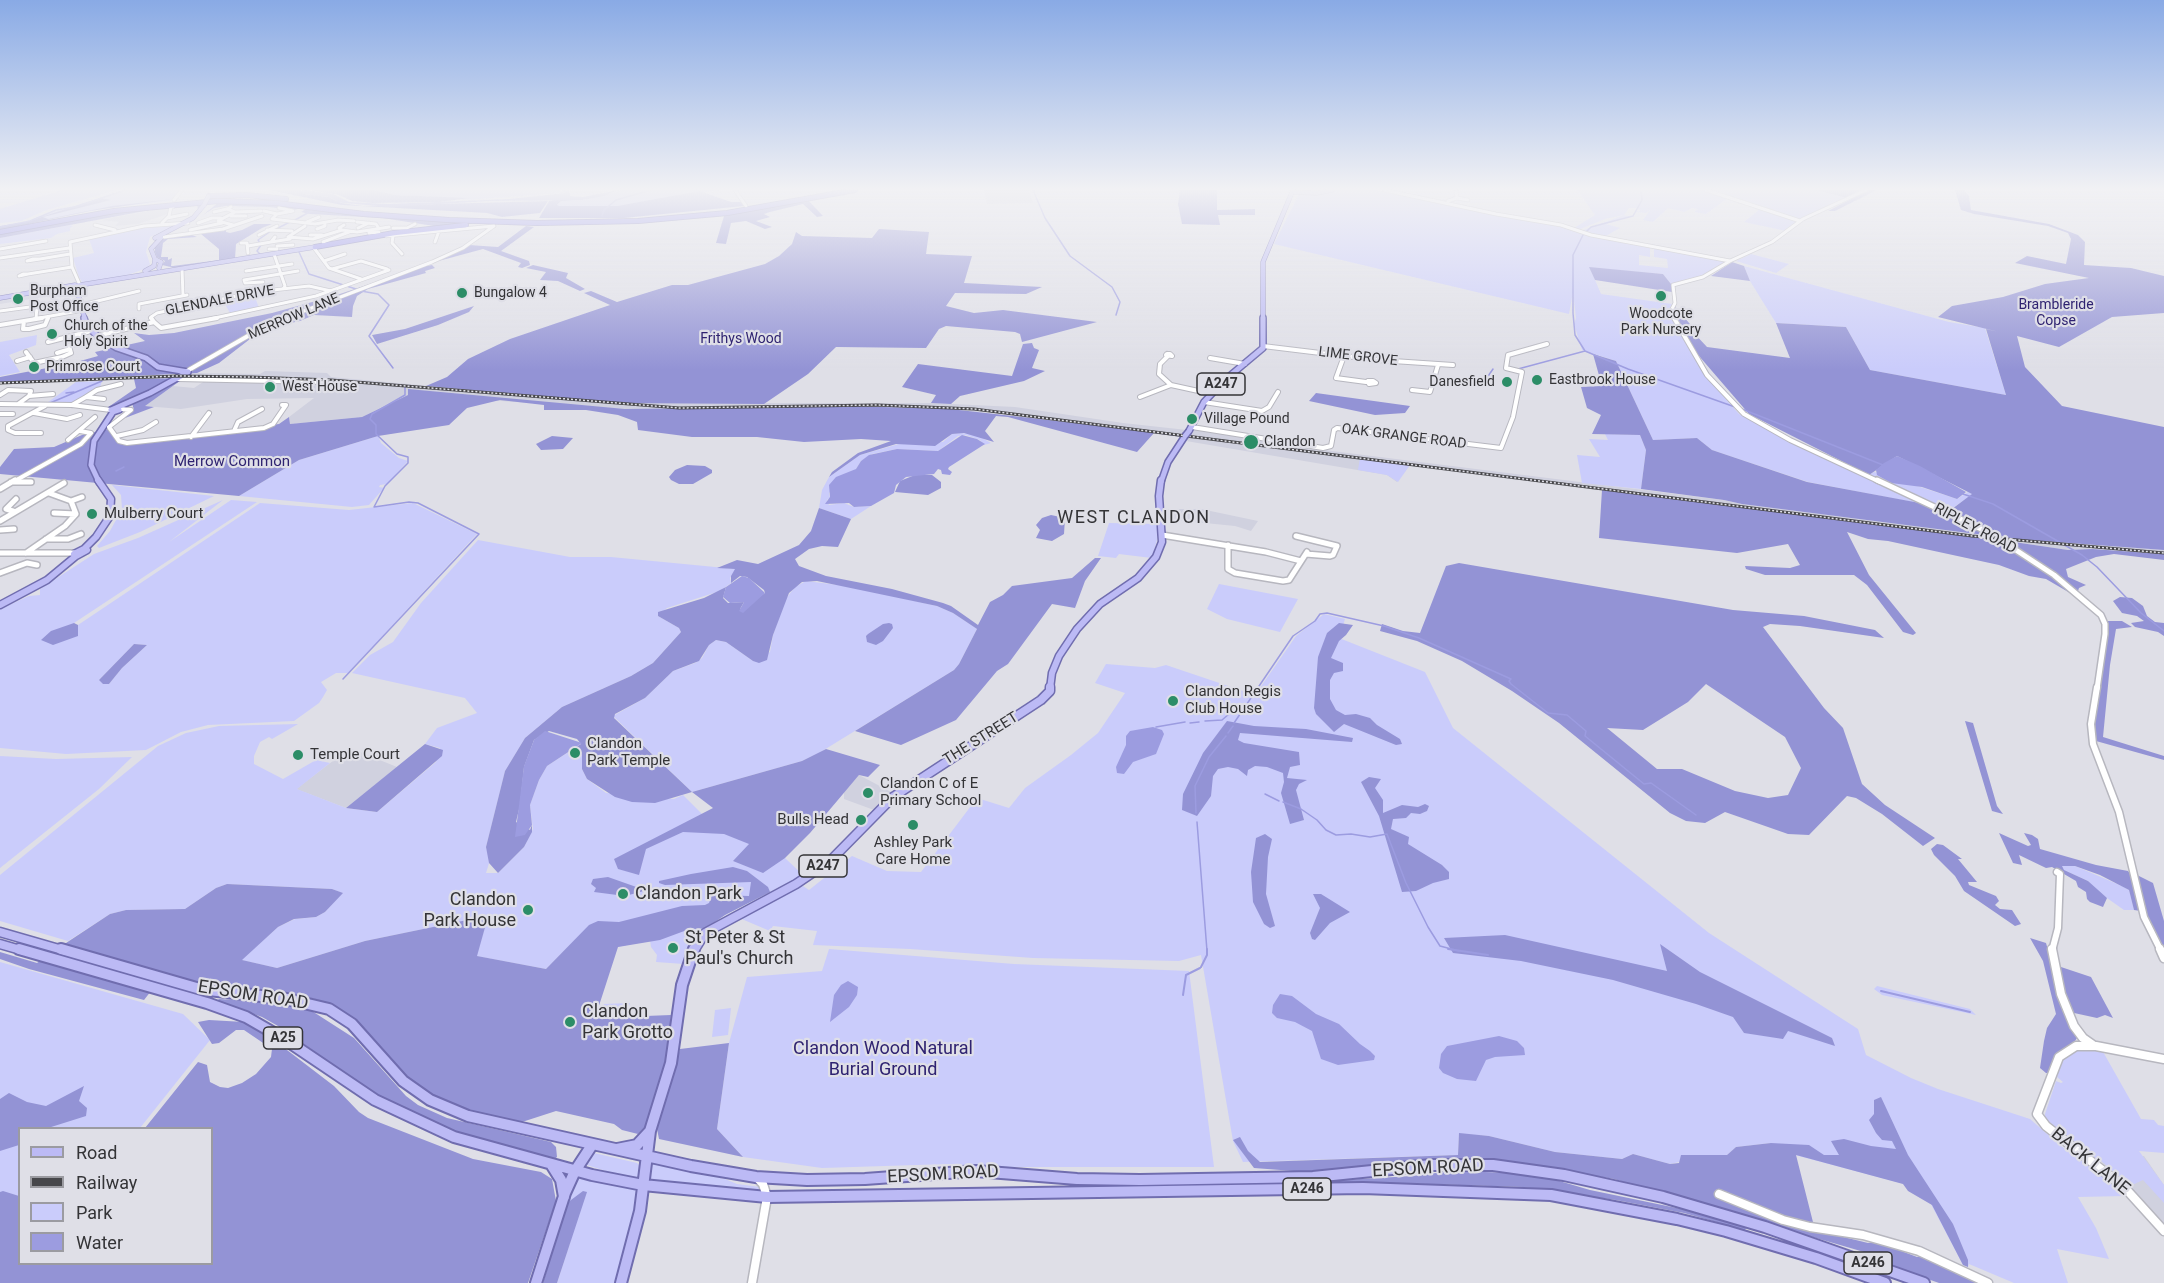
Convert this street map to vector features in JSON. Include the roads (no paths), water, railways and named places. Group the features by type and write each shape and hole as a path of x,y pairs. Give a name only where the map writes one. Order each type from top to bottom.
{"main road":[{"path":"150,271 155,264 151,250"},
{"path":"150,271 169,271 300,250"},
{"path":"1263,346 1263,262 1269,250"},
{"path":"150,271 161,262 155,259"},
{"path":"0,298 150,271 180,269"},
{"path":"80,285 86,324 97,336 123,350 146,358 158,368 188,371"},
{"name":"THE STREET","path":"621,1283 640,1211 650,1131 671,1063 682,985 691,955 705,933 796,884 830,861 893,797 1041,700 1050,691 1052,673 1059,656 1077,629 1100,604 1146,571 1161,548 1159,496 1161,480 1168,462 1189,432 1204,402 1263,346"},
{"name":"MERROW LANE","path":"116,409 178,379 188,371"},
{"path":"0,605 47,580 75,554 87,552 88,550 84,549 105,525 112,507 111,499 95,476 91,465 94,441 116,409"},
{"name":"EPSOM ROAD","path":"0,932 200,989 287,999 329,1009 352,1024 403,1081 430,1100 468,1116 612,1150 756,1177 807,1180 865,1179 976,1172 1088,1179 1299,1178 1431,1165 1493,1165 1564,1175 1663,1197 1765,1227 1924,1283"},
{"name":"EPSOM ROAD","path":"0,944 197,1000 246,1017 286,1040 375,1100 454,1137 575,1171 642,1185 767,1197 1363,1188 1551,1195 1667,1217 1726,1231 1816,1258 1885,1283"},
{"path":"612,1150 637,1145 650,1131"},
{"path":"536,1283 564,1197 575,1171 592,1145"},
{"path":"551,1164 561,1179 564,1197"}],"street":[{"path":"0,258 56,250"},
{"path":"69,250 72,267 80,285"},
{"path":"242,255 250,253 249,250"},
{"path":"314,250 332,269 361,279"},
{"path":"398,250 402,254"},
{"name":"MERROW LANE","path":"188,371 267,325 459,250"},
{"path":"1670,250 1730,261 1755,250"},
{"path":"40,259 70,254"},
{"path":"274,254 285,286 283,289"},
{"path":"324,261 345,255"},
{"path":"97,336 154,322 161,328 172,327 290,302 332,291 389,270 361,261 332,269"},
{"name":"RIPLEY ROAD","path":"1730,261 1695,281 1673,285 1675,303 1671,311 1707,375 1744,414 1790,440 1990,533 2054,575 2101,615 2105,624 2105,634 2091,724 2093,744 2119,812 2144,917 2164,958"},
{"path":"246,271 292,264"},
{"path":"28,274 72,267"},
{"path":"139,309 139,304 185,295 180,269"},
{"path":"263,282 245,284 244,280 298,271"},
{"name":"GLENDALE DRIVE","path":"154,322 151,316 220,299 283,289 318,287 332,291"},
{"path":"0,325 48,317 139,291"},
{"path":"124,294 124,300"},
{"path":"0,311 37,306 36,319"},
{"path":"24,321 23,328 29,329 45,325 48,317"},
{"path":"48,342 91,331"},
{"path":"26,352 34,363 46,362 71,353 69,346 86,341 80,334"},
{"name":"OAK GRANGE ROAD","path":"1189,432 1323,448 1331,446 1334,430 1337,428 1501,448 1513,417 1522,372 1508,370 1505,364 1510,353 1547,344"},
{"name":"LIME GROVE","path":"1263,346 1344,356 1453,365"},
{"path":"57,353 70,349"},
{"path":"1168,356 1160,364 1159,374 1171,385 1212,394"},
{"path":"1344,356 1336,378 1366,382"},
{"path":"17,361 30,357"},
{"path":"1210,358 1245,364"},
{"path":"1412,390 1430,392 1438,365"},
{"name":"MERROW LANE","path":"178,379 314,381 327,383 330,386"},
{"path":"72,405 97,390 121,384"},
{"path":"1140,397 1171,385"},
{"path":"0,395 8,390 24,390 31,391 29,396"},
{"path":"1204,402 1262,411 1269,407 1278,392"},
{"path":"17,405 29,396 53,394"},
{"path":"86,397 104,399"},
{"path":"0,404 72,405 131,410 110,427 119,441 127,443 264,428 273,424 286,405 282,405"},
{"path":"8,430 11,424 45,405"},
{"path":"234,431 238,422 262,409"},
{"path":"32,413 55,418 71,418 80,415"},
{"path":"192,437 209,413"},
{"path":"0,414 13,414"},
{"path":"68,440 95,417"},
{"path":"117,436 142,430 156,422"},
{"path":"0,431 8,430 22,434 40,433"},
{"path":"0,489 81,444 91,433 80,431"},
{"path":"9,482 31,482"},
{"path":"0,521 13,511 64,483"},
{"path":"49,493 71,501 82,497"},
{"path":"13,511 6,509 16,499"},
{"path":"71,501 76,514"},
{"path":"54,513 76,514"},
{"path":"26,553 64,526 76,514"},
{"path":"0,530 14,529"},
{"path":"43,532 54,533"},
{"path":"44,539 68,539 81,534"},
{"path":"1162,535 1228,545 1301,561"},
{"path":"1228,545 1226,566 1235,573 1283,581 1289,580 1307,553 1330,556 1333,555 1337,546 1296,536"},
{"path":"0,553 75,554"},
{"path":"0,573 27,563 38,565"},
{"path":"2057,872 2060,874 2058,928 2052,950 2055,971 2061,994 2074,1026 2083,1038 2096,1046"},
{"name":"BACK LANE","path":"2164,1059 2096,1046 2076,1046 2059,1057 2037,1114 2046,1126 2125,1188 2164,1231"},
{"path":"752,1283 767,1197 763,1184 756,1177"},
{"path":"1719,1194 1783,1220 1810,1227 1863,1234 1919,1251 1988,1283"}],"water":[{"path":"962,435 985,444 949,467 948,469 952,472 950,475 942,474 938,469 934,474 906,477 896,485 894,493 871,506 854,507 849,503 825,504 830,497 829,485 836,477 856,469 869,455 897,449 938,451"},
{"path":"1897,456 1966,492 1957,499 1922,487 1891,483 1877,475 1876,470"},
{"path":"742,576 749,578 765,593 743,613 739,611 744,602 730,603 723,597 726,587"},
{"path":"1153,727 1162,730 1164,734 1156,754 1133,762 1124,774 1117,773 1116,767 1126,745 1126,736 1130,731"},
{"path":"545,731 582,743 547,766 530,805 532,825 525,835 515,837 524,766 534,740"},
{"path":"848,981 858,987 857,995 849,1007 830,1022 834,995 841,985"},
{"path":"1280,994 1292,996 1316,1014 1339,1024 1375,1056 1374,1060 1338,1065 1321,1059 1312,1031 1295,1022 1277,1018 1272,1013 1273,1005"},
{"path":"1499,1036 1517,1041 1524,1048 1525,1055 1495,1057 1486,1060 1476,1081 1457,1079 1443,1073 1439,1068 1441,1054 1447,1046"}],"waterway":[{"path":"258,250 261,255"},
{"path":"1066,250 1070,256 1112,287 1120,302 1116,315"},
{"path":"1576,250 1573,255 1575,335 1585,351"},
{"path":"299,252 309,274 356,289"},
{"path":"361,291 378,294 389,305 369,336 393,368"},
{"path":"1518,369 1585,351"},
{"path":"1585,351 1628,369 1735,407"},
{"path":"1484,382 1493,369"},
{"path":"50,403 102,381"},
{"path":"343,679 479,534 418,503 409,502 374,507 385,486 408,463 408,457 397,454 376,434 376,425 370,419 372,414 405,395 405,387"},
{"path":"66,393 74,392"},
{"path":"1742,409 1883,465"},
{"path":"116,471 124,467"},
{"path":"1963,494 1993,504 2082,555 2097,567 2141,613 2164,631"},
{"path":"1234,723 1293,636 1315,621 1320,614 1327,613 1384,626 1419,638 1511,679 1509,681 1511,684 1548,713 1567,715 1586,731 1585,736 1644,784 1651,783 1696,815"},
{"path":"1205,721 1222,720 1236,708"},
{"path":"1156,727 1185,722"},
{"path":"1190,723 1199,722"},
{"path":"1228,733 1233,726"},
{"path":"1196,813 1195,786 1209,757 1226,736"},
{"path":"1265,794 1279,801"},
{"path":"1283,802 1301,809 1317,820 1326,830 1336,835 1351,834 1370,837 1387,834 1406,883 1428,927 1440,946 1456,950"},
{"path":"1197,822 1207,951"},
{"path":"1448,949 1456,950"},
{"path":"1456,950 1488,955"},
{"path":"1201,967 1207,951"},
{"path":"1183,995 1186,975 1200,968"},
{"path":"1881,991 1970,1012"}],"railway":[{"path":"0,383 177,376 251,377 331,380 679,408 877,405 974,409 1972,536 2164,553"}],"place":[{"name":"Bungalow 4","path":"462,293"},
{"name":"Woodcote Park Nursery","path":"1661,296"},
{"name":"Burpham Post Office","path":"18,299"},
{"name":"Church of the Holy Spirit","path":"52,334"},
{"name":"Primrose Court","path":"34,367"},
{"name":"Eastbrook House","path":"1537,380"},
{"name":"Danesfield","path":"1507,382"},
{"name":"West House","path":"270,387"},
{"name":"Village Pound","path":"1192,419"},
{"name":"Clandon","path":"1251,442"},
{"name":"Mulberry Court","path":"92,514"},
{"name":"Clandon Regis Club House","path":"1173,701"},
{"name":"Clandon Park Temple","path":"575,753"},
{"name":"Temple Court","path":"298,755"},
{"name":"Clandon C of E Primary School","path":"868,793"},
{"name":"Bulls Head","path":"861,820"},
{"name":"Ashley Park Care Home","path":"913,825"},
{"name":"Clandon Park","path":"623,894"},
{"name":"Clandon Park House","path":"528,910"},
{"name":"St Peter & St Paul's Church","path":"673,948"},
{"name":"Clandon Park Grotto","path":"570,1022"}],"district":[{"name":"WEST CLANDON","path":"1134,518"}],"park label":[{"name":"Brambleride Copse","path":"2056,314"},
{"name":"Frithys Wood","path":"741,339"},
{"name":"Merrow Common","path":"232,462"},
{"name":"Clandon Wood Natural Burial Ground","path":"883,1059"}]}
